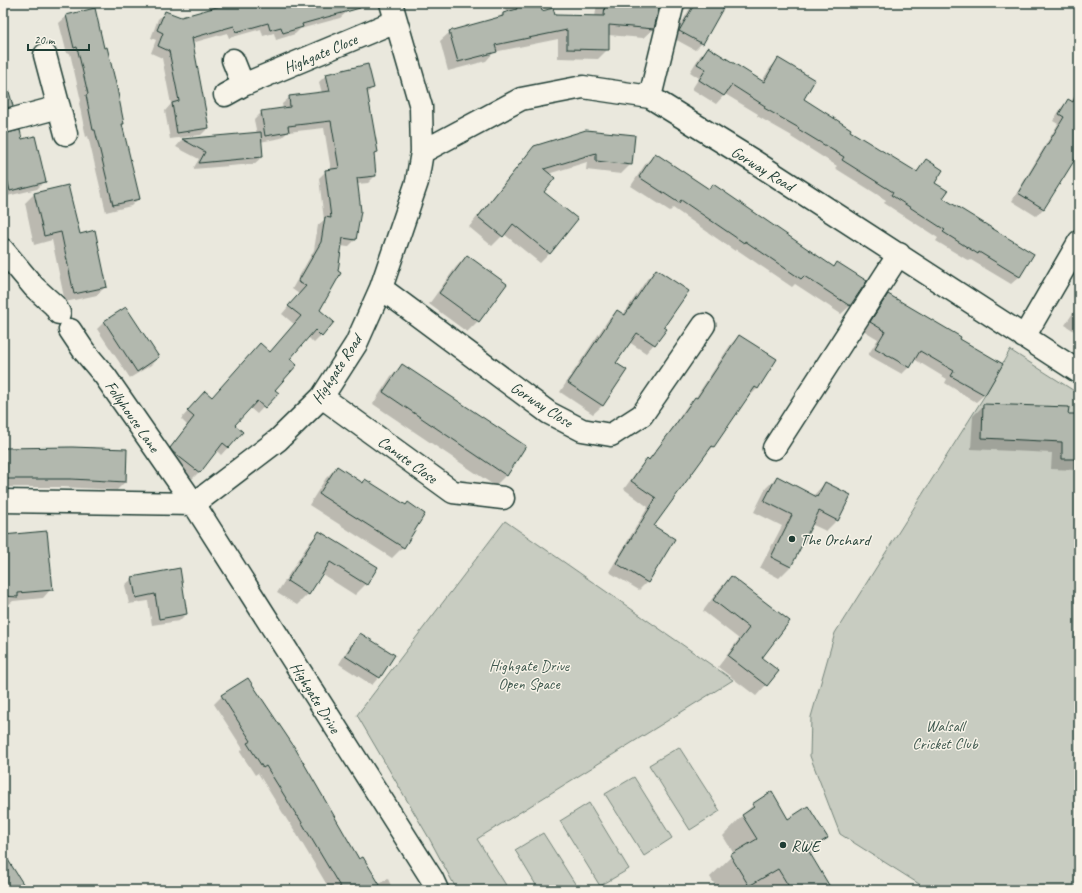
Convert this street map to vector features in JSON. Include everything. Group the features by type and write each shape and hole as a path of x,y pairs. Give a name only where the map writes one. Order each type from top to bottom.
{"street":[{"path":"650,97 672,3"},
{"name":"Highgate Close","path":"233,60 234,90 393,12"},
{"name":"Highgate Road","path":"194,504 278,440 322,397 356,344 381,288 417,182 422,152 421,107 393,12"},
{"path":"45,55 66,134"},
{"name":"Gorway Road","path":"422,152 521,99 583,87 650,97 899,254 1079,372"},
{"path":"3,122 59,107"},
{"path":"1024,337 1079,242"},
{"name":"Follyhouse Lane","path":"3,250 34,287 55,306 84,351 105,376 194,504"},
{"path":"774,448 899,254"},
{"name":"Gorway Close","path":"381,288 549,413 582,430 611,435 642,415 704,326"},
{"name":"Canute Close","path":"322,397 454,492 503,498"},
{"path":"3,501 194,504"},
{"name":"Highgate Drive","path":"194,504 432,879 437,890"}],"green space":[{"name":"Walsall Cricket Club","path":"1010,350 1079,394 1079,890 927,889 840,834 810,756 811,717 835,633 985,395"},
{"name":"Highgate Drive Open Space","path":"505,521 733,680 477,839 509,890 457,890 429,838 357,715"},
{"path":"679,747 720,811 690,830 649,765"},
{"path":"634,777 672,838 644,856 605,794"},
{"path":"589,803 629,869 600,886 560,821"},
{"path":"543,833 579,890 539,890 515,850"}],"building":[{"path":"231,3 257,3 259,7 274,3 360,3 360,8 302,24 303,27 283,33 281,27 270,30 268,23 236,32 234,26 192,38 209,128 177,133 172,103 179,101 169,51 158,46 163,33 157,30 165,11 181,17"},
{"path":"515,3 540,3 542,11 553,8 555,15 604,16 605,3 660,3 654,29 609,25 609,50 567,49 567,30 495,45 497,52 458,62 449,31 503,16 503,13 517,9"},
{"path":"695,3 726,3 703,44 679,31"},
{"path":"95,8 104,48 107,47 117,88 124,124 122,124 140,199 113,205 95,130 93,130 86,95 88,94 77,47 74,48 66,15"},
{"path":"708,47 764,82 778,58 815,80 804,99 851,129 850,131 917,172 926,159 943,170 935,183 948,191 943,198 1034,254 1020,277 979,252 978,254 943,232 945,230 891,195 893,192 842,160 844,157 798,129 799,128 764,108 765,106 732,85 724,96 699,80 706,69 697,64"},
{"path":"368,64 374,88 367,90 378,152 374,153 376,176 357,178 361,211 356,240 343,238 338,271 341,273 320,310 334,322 322,337 315,330 290,359 297,365 275,390 279,393 265,408 257,401 235,425 243,432 229,448 223,443 200,473 170,448 194,417 187,411 205,391 212,397 260,343 270,352 301,316 288,306 306,286 298,282 321,242 325,217 331,218 325,170 339,168 331,121 288,126 289,132 265,136 261,111 290,107 289,96 330,91 326,74"},
{"path":"3,88 8,88 13,106 3,109"},
{"path":"1079,91 1079,153 1044,209 1018,193 1064,117 1059,114 1068,99 1073,102"},
{"path":"20,130 22,139 35,136 46,182 10,191 3,162 3,134"},
{"path":"586,130 635,135 632,165 596,161 596,153 544,169 555,178 544,192 578,219 550,254 513,224 503,237 478,217 534,146"},
{"path":"261,132 263,157 199,163 205,152 182,139"},
{"path":"655,153 709,189 713,184 834,267 837,262 867,281 850,306 804,276 801,279 745,241 744,243 681,200 679,203 639,177"},
{"path":"68,185 80,234 95,230 107,287 74,294 61,232 44,236 34,193"},
{"path":"467,255 507,284 479,322 439,293"},
{"path":"656,269 689,291 664,327 667,329 655,345 637,333 616,363 627,370 603,406 568,383 617,310 625,315"},
{"path":"888,294 961,337 960,339 1003,364 985,395 951,376 954,371 920,351 910,368 875,348 885,331 870,322"},
{"path":"126,307 159,357 137,372 104,321"},
{"path":"739,335 777,359 758,389 755,387 714,447 712,446 654,526 675,539 648,583 616,563 656,498 631,481 647,458 649,460 695,397 697,398"},
{"path":"402,364 526,446 507,476 383,392"},
{"path":"983,404 1069,407 1068,414 1079,414 1079,459 1062,459 1062,442 982,438"},
{"path":"72,447 127,449 126,482 71,479 3,479 3,448"},
{"path":"337,466 363,483 365,479 406,505 408,502 425,514 404,548 319,494"},
{"name":"The Orchard","path":"777,476 817,497 825,482 851,495 838,521 819,511 791,567 771,557 792,515 764,501"},
{"path":"47,531 53,590 18,593 18,597 3,596 3,535"},
{"path":"319,531 378,567 367,585 330,562 309,595 287,581"},
{"path":"180,568 187,614 159,619 155,594 136,598 132,577"},
{"path":"731,576 790,621 762,658 779,671 767,686 728,656 749,628 713,600"},
{"path":"360,633 395,655 380,678 345,656"},
{"path":"248,678 295,748 359,859 363,857 383,890 342,890 266,766 263,768 247,743 251,741 221,695"},
{"name":"RWE","path":"772,791 788,819 808,806 828,838 808,850 832,890 791,890 778,869 749,886 730,855 757,839 742,815 754,807 752,804"},
{"path":"3,852 27,890 3,890"}],"place":[{"name":"The Orchard","path":"792,539"},
{"name":"RWE","path":"783,845"}]}
